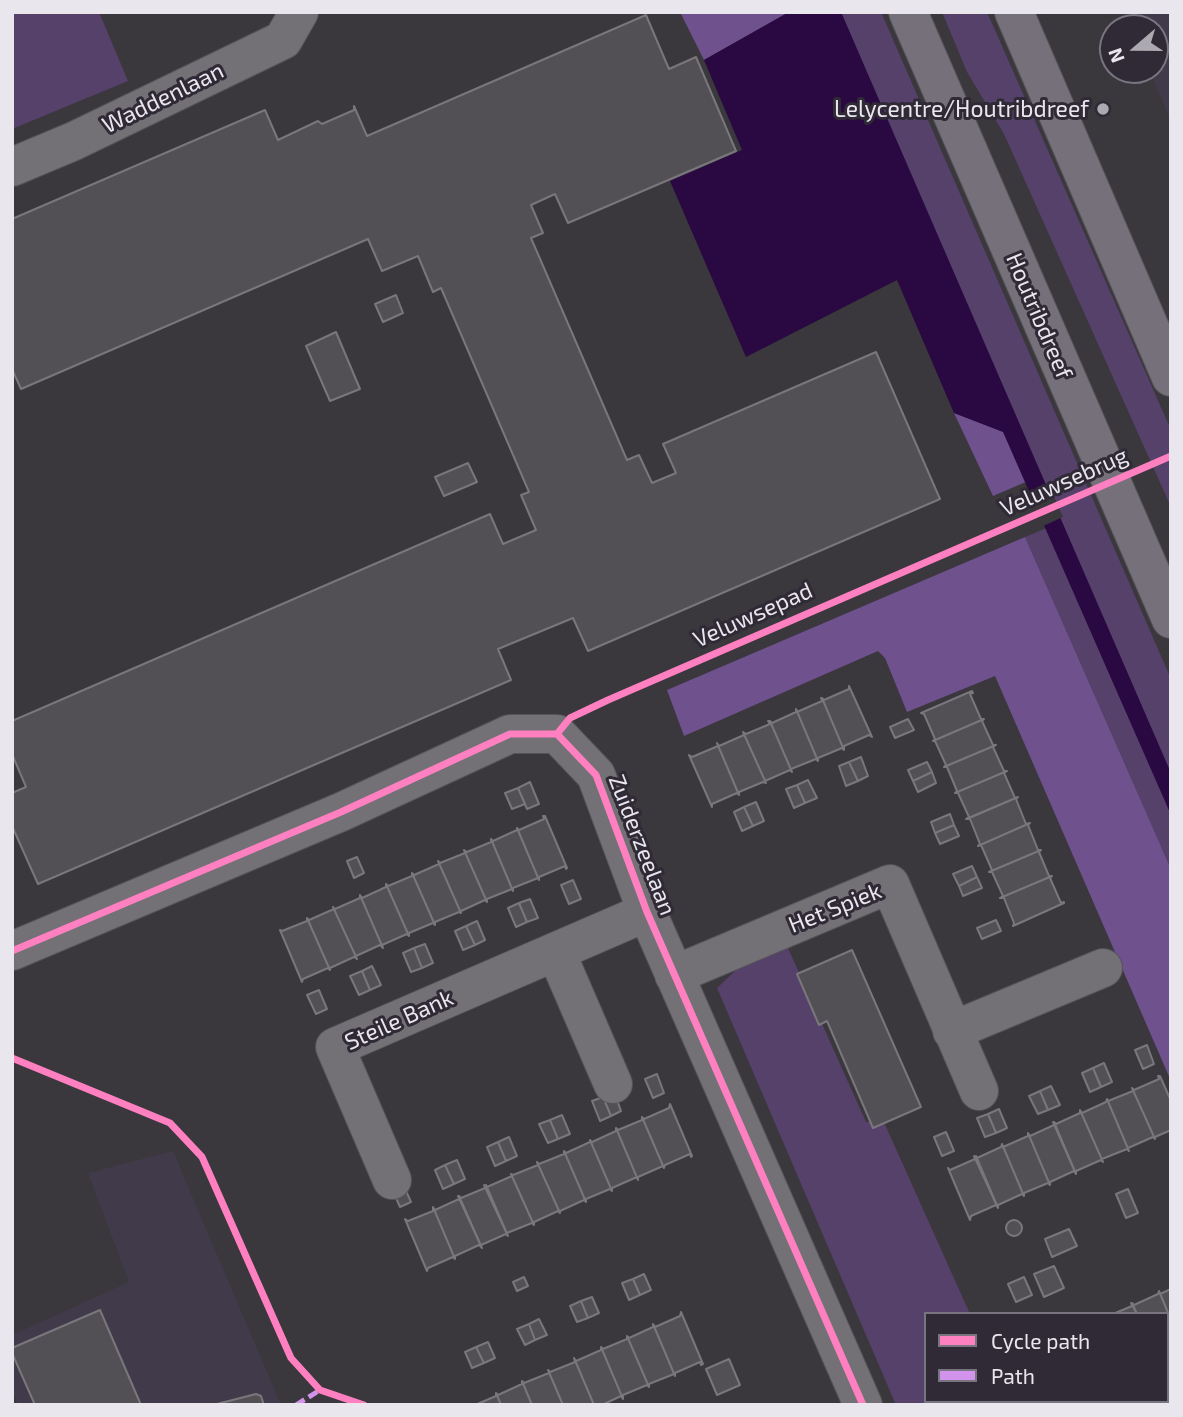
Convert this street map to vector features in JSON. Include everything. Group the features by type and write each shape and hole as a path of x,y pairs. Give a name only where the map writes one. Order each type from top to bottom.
{"main road":[{"name":"Houtribdreef","path":"908,12 1171,619"},
{"path":"1014,12 1171,377"}],"street":[{"name":"Waddenlaan","path":"12,167 74,141 283,40 299,12"},
{"name":"Zuiderzeelaan","path":"12,951 341,811 510,734 557,734 596,775 647,912 863,1405"},
{"name":"Het Spiek","path":"674,975 890,884 979,1091"},
{"name":"Steile Bank","path":"392,1180 335,1047 647,912"},
{"path":"556,952 613,1084"},
{"path":"951,1031 1103,968"}],"shaded area":[{"path":"12,12 99,12 128,81 12,129"},
{"path":"680,12 789,12 704,60"},
{"path":"789,12 841,12 1171,773 1171,815 1003,432 954,413 897,280 746,357 670,181 742,150 704,60"},
{"path":"841,12 881,12 1171,679 1171,869 1025,537 1059,523"},
{"path":"942,12 987,12 1171,430 1171,507 1004,134 967,72"},
{"path":"1125,12 1171,12 1171,121 1155,84 1169,84 1169,14"},
{"path":"954,413 1025,440 1040,476 993,496"},
{"path":"1025,537 1171,869 1171,1081 995,676 907,712 885,658 878,651 684,736 667,690"},
{"path":"788,948 866,1122 883,1120 969,1312 924,1312 924,1403 1011,1405 896,1405 717,988 737,969"},
{"path":"173,1151 281,1405 18,1405 12,1390 12,1335 129,1282 88,1173"}],"pier":[{"path":"1049,485 1063,517 1041,527 1027,495"}],"building":[{"path":"646,15 669,69 696,57 736,151 568,223 555,194 531,205 543,233 531,238 627,460 639,455 652,483 676,473 663,444 876,352 940,499 588,651 573,618 498,649 511,680 38,884 12,826 12,793 26,787 12,754 12,721 490,514 503,544 536,530 521,495 529,492 441,288 433,292 418,256 382,271 368,239 21,389 12,369 12,219 265,110 278,140 318,121 322,124 354,110 354,106 367,136"},
{"path":"396,295 403,313 383,322 375,304"},
{"path":"336,332 360,389 330,401 306,346"},
{"path":"468,463 477,482 444,496 435,477"},
{"path":"849,686 872,737 869,735 844,746 844,750 822,698 824,700 849,689"},
{"path":"972,691 970,694 981,719 984,719 933,741 935,739 924,714 921,713"},
{"path":"822,698 844,750 842,748 818,758 818,761 797,712 822,701"},
{"path":"796,709 818,761 816,759 791,769 792,772 770,721 772,723 796,712"},
{"path":"908,719 914,730 895,738 890,727"},
{"path":"984,719 982,721 993,745 996,745 944,767 946,765 933,741"},
{"path":"770,721 792,772 790,770 765,781 743,732 746,734 770,724"},
{"path":"743,732 766,783 739,792 739,795 717,743 719,746 744,735"},
{"path":"717,743 739,795 737,793 712,804 712,807 689,755 692,757 718,746"},
{"path":"996,745 993,747 1004,771 1007,771 955,793 957,791 947,767 944,767"},
{"path":"861,757 868,776 858,781 849,762"},
{"path":"849,762 858,781 846,786 839,766"},
{"path":"927,762 932,772 913,781 908,770"},
{"path":"1007,771 1004,773 1015,798 1018,797 966,819 969,817 958,793 955,793"},
{"path":"932,772 936,783 918,792 913,781"},
{"path":"808,780 817,798 805,803 797,785"},
{"path":"530,782 539,804 527,809 518,788"},
{"path":"797,785 805,803 794,808 786,789"},
{"path":"518,788 525,804 512,809 505,793"},
{"path":"1018,797 1016,799 1026,824 1030,823 978,846 980,844 970,819 967,819"},
{"path":"756,802 764,821 753,826 744,807"},
{"path":"744,807 753,826 742,831 734,812"},
{"path":"950,814 954,825 935,833 931,822"},
{"path":"543,816 567,868 565,866 539,877 539,880 517,828 519,830 544,819"},
{"path":"1030,823 1028,825 1038,850 1041,850 989,872 992,870 981,845 978,846"},
{"path":"954,825 959,836 940,844 935,833"},
{"path":"517,828 539,880 538,878 513,888 513,891 491,839 493,841"},
{"path":"491,839 513,891 512,889 487,899 487,902 464,850 467,852 491,842"},
{"path":"464,850 487,902 485,900 461,913 438,861 440,863 465,853"},
{"path":"1041,850 1039,852 1049,876 1052,876 1000,898 1003,896 992,872 989,872"},
{"path":"357,857 364,873 354,878 347,861"},
{"path":"438,861 461,913 435,922 435,925 412,873 414,875 439,864"},
{"path":"972,866 977,877 959,886 953,874"},
{"path":"412,873 435,925 433,923 409,933 409,936 386,884 388,886 412,876"},
{"path":"1052,876 1050,878 1061,903 1064,903 1013,926 1004,898 1000,898"},
{"path":"977,877 982,888 963,896 959,886"},
{"path":"573,880 581,899 569,904 561,885"},
{"path":"386,884 409,936 407,934 382,945 383,948 360,895 362,898 386,887"},
{"path":"360,895 383,948 380,945 356,956 357,959 333,907 335,909 360,898"},
{"path":"530,899 538,918 527,922 519,903"},
{"path":"519,903 527,922 516,927 508,908"},
{"path":"334,909 357,959 354,957 330,970 307,918 309,920"},
{"path":"307,918 330,970 328,968 303,979 302,982 280,930 307,921"},
{"path":"996,920 1001,931 982,939 977,928"},
{"path":"477,921 485,940 475,945 466,926"},
{"path":"466,926 475,945 463,950 455,931"},
{"path":"425,944 433,963 422,968 414,948"},
{"path":"414,948 422,968 411,972 403,953"},
{"path":"852,950 921,1107 873,1128 827,1021 819,1025 797,974"},
{"path":"372,966 381,985 370,990 362,971"},
{"path":"362,971 370,990 359,995 350,976"},
{"path":"319,990 327,1009 316,1014 307,995"},
{"path":"1147,1045 1154,1064 1143,1069 1135,1050"},
{"path":"1104,1063 1112,1082 1101,1087 1093,1068"},
{"path":"1093,1068 1101,1087 1090,1092 1082,1073"},
{"path":"657,1074 664,1093 653,1098 645,1079"},
{"path":"1158,1076 1171,1101 1171,1130 1155,1139 1132,1088 1134,1090 1159,1079"},
{"path":"1051,1086 1060,1105 1048,1110 1040,1091"},
{"path":"1132,1088 1155,1139 1153,1137 1128,1148 1129,1151 1107,1099 1108,1101 1133,1091"},
{"path":"1040,1091 1048,1110 1038,1114 1029,1096"},
{"path":"614,1092 621,1111 611,1116 603,1097"},
{"path":"603,1097 611,1116 600,1121 592,1101"},
{"path":"1107,1099 1129,1151 1127,1149 1102,1159 1103,1162 1080,1110 1082,1113 1106,1102"},
{"path":"670,1104 692,1156 690,1154 665,1165 664,1168 642,1117 644,1119 669,1108"},
{"path":"999,1109 1007,1128 996,1133 988,1114"},
{"path":"1080,1110 1103,1162 1101,1160 1076,1171 1076,1174 1054,1122 1056,1124 1080,1113"},
{"path":"988,1114 996,1133 985,1137 977,1118"},
{"path":"562,1115 570,1134 558,1139 550,1120"},
{"path":"642,1117 664,1168 663,1166 638,1177 638,1180 616,1128 618,1130 642,1120"},
{"path":"550,1120 558,1139 548,1143 539,1124"},
{"path":"1053,1122 1076,1174 1074,1171 1050,1182 1050,1185 1028,1133 1030,1136 1054,1125"},
{"path":"616,1128 637,1177 612,1188 612,1191 590,1140 592,1142 616,1131"},
{"path":"946,1132 954,1151 942,1156 934,1137"},
{"path":"1028,1133 1050,1185 1048,1183 1024,1193 1024,1196 1003,1147 1028,1136"},
{"path":"509,1137 517,1156 506,1161 498,1142"},
{"path":"590,1140 612,1191 610,1189 586,1199 586,1202 564,1151 566,1153"},
{"path":"498,1142 506,1161 495,1166 487,1147"},
{"path":"1002,1144 1024,1196 1022,1194 998,1205 998,1208 976,1156 977,1158 1001,1147"},
{"path":"564,1151 586,1202 584,1200 560,1213 537,1162 539,1164 564,1154"},
{"path":"974,1156 998,1208 996,1205 971,1216 970,1220 948,1168 950,1170 975,1159"},
{"path":"457,1160 465,1179 454,1184 445,1165"},
{"path":"537,1162 560,1213 558,1211 534,1222 534,1225 511,1174 538,1165"},
{"path":"445,1165 454,1184 443,1189 435,1170"},
{"path":"512,1176 534,1225 532,1223 507,1233 508,1236 486,1185 487,1187"},
{"path":"403,1184 411,1202 400,1207 392,1189"},
{"path":"484,1185 508,1236 506,1234 481,1245 482,1248 459,1196 461,1198 485,1188"},
{"path":"1128,1189 1138,1213 1126,1218 1116,1194"},
{"path":"458,1196 482,1248 479,1245 455,1256 455,1259 433,1207 435,1210 459,1199"},
{"path":"433,1207 455,1259 453,1257 428,1268 427,1271 405,1219 408,1221 433,1211"},
{"path":"1011,1220 1017,1220 1022,1228 1020,1234 1011,1236 1006,1231 1006,1225"},
{"path":"1069,1229 1077,1246 1052,1257 1045,1239"},
{"path":"1054,1266 1064,1288 1044,1297 1034,1274"},
{"path":"644,1274 651,1290 640,1295 633,1279"},
{"path":"524,1277 528,1286 517,1291 513,1282"},
{"path":"1024,1277 1032,1295 1016,1302 1008,1284"},
{"path":"633,1279 640,1295 629,1300 622,1283"},
{"path":"1171,1289 1171,1320 1160,1294"},
{"path":"1159,1291 1168,1312 1136,1312 1132,1303 1134,1305 1158,1294"},
{"path":"592,1297 599,1313 588,1318 581,1301"},
{"path":"581,1301 588,1318 577,1322 570,1306"},
{"path":"1131,1303 1136,1312 1118,1312 1132,1306"},
{"path":"100,1310 141,1405 35,1405 12,1348"},
{"path":"681,1312 703,1364 700,1362 675,1373 675,1376 653,1324 655,1327 680,1316"},
{"path":"1169,1315 1171,1320 1169,1345"},
{"path":"539,1319 547,1335 535,1340 529,1324"},
{"path":"529,1324 535,1340 525,1345 517,1329"},
{"path":"653,1324 675,1376 674,1374 649,1384 649,1387 627,1336 629,1338 653,1327"},
{"path":"627,1336 649,1387 647,1385 623,1395 623,1399 601,1347 603,1349 627,1339"},
{"path":"488,1342 495,1358 484,1363 476,1347"},
{"path":"476,1347 484,1363 472,1368 465,1352"},
{"path":"601,1347 623,1399 621,1396 602,1405 594,1405 574,1358 576,1361 601,1350"},
{"path":"574,1358 594,1405 563,1405 548,1370 550,1372 575,1362"},
{"path":"729,1359 740,1385 717,1395 706,1369"},
{"path":"1169,1362 1171,1384 1169,1385"},
{"path":"548,1370 563,1405 532,1405 522,1381 524,1383 549,1373"},
{"path":"522,1381 532,1405 501,1405 496,1393 498,1395 522,1384"},
{"path":"496,1393 501,1405 475,1405 496,1396"},
{"path":"256,1394 261,1396 264,1405 213,1405"}],"marked path":[{"path":"296,1405 320,1390"}],"cycle path":[{"name":"Veluwsebrug","path":"557,734 570,718 608,700 1171,456"},
{"path":"12,951 341,812 510,734 557,734 596,775 647,912 863,1405"},
{"path":"12,1058 170,1123 202,1157 291,1358 320,1390 364,1405"}],"place":[{"name":"Lelycentre/Houtribdreef","path":"1103,109"}]}
